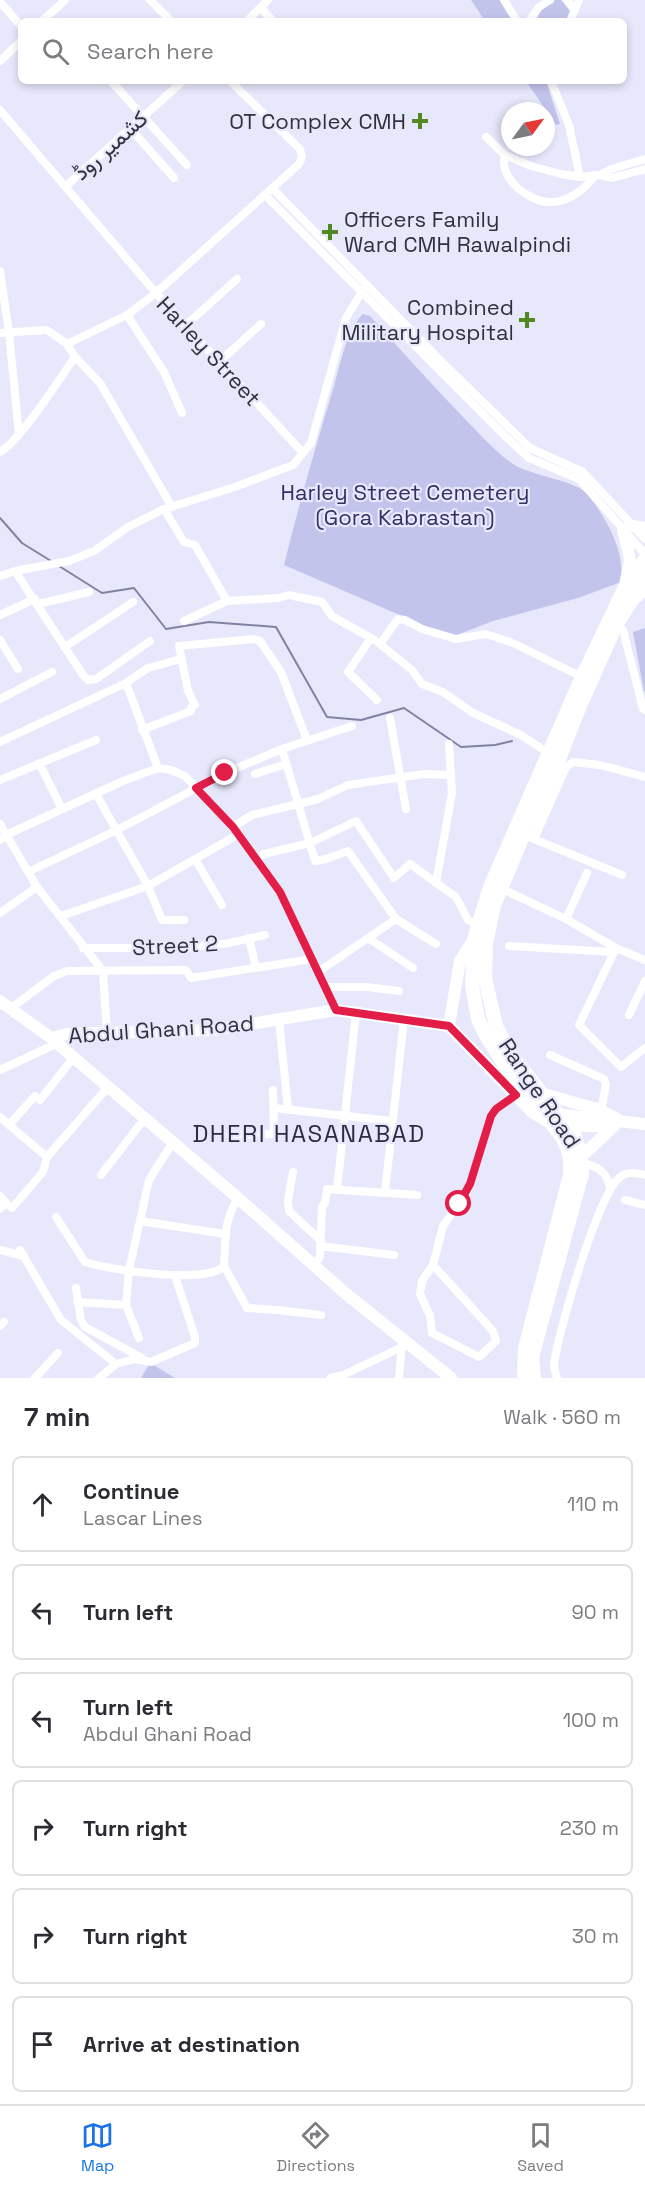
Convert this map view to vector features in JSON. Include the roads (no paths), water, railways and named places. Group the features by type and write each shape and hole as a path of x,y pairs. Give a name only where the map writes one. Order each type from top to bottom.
{"main road":[{"path":"524,1378 525,1348 570,1175 568,1149 555,1121 506,1067 478,1019 472,985 474,939 490,887 582,677 645,559"},
{"name":"Range Road","path":"534,1378 532,1357 582,1174 582,1160 580,1148 555,1121 540,1093 503,1042 496,1026 484,978 486,943 489,922 500,888 529,837 580,706 628,594 645,588"}],"street":[{"path":"45,18 65,0"},
{"path":"150,0 168,18"},
{"path":"250,18 268,0"},
{"path":"504,0 515,18"},
{"path":"531,18 539,7 550,0"},
{"path":"567,0 575,10"},
{"path":"571,18 579,0"},
{"path":"0,2 18,23"},
{"path":"261,8 270,18"},
{"path":"0,61 18,44"},
{"path":"114,84 187,165"},
{"name":"کشمیر روڈ","path":"66,186 180,84"},
{"path":"67,344 127,315 156,293 299,164 302,157 300,149 234,84"},
{"path":"552,84 569,125 580,177"},
{"name":"Harley Street","path":"0,110 156,293 302,452"},
{"path":"130,128 174,178"},
{"path":"486,137 501,151"},
{"path":"505,156 504,166 507,177 527,194 543,201 562,201 590,183 598,175"},
{"path":"507,156 531,166 580,177 598,175 645,159"},
{"path":"598,175 612,178 645,169"},
{"path":"269,191 363,289 530,448 583,472 645,539"},
{"path":"0,271 5,333 18,434"},
{"path":"186,325 237,279"},
{"path":"0,576 69,561 94,551 128,527 168,508 235,487 293,465 311,442 346,318 363,289"},
{"path":"127,315 164,372 183,413"},
{"path":"219,362 261,324"},
{"path":"5,333 47,330 67,344 75,357 100,383 184,542 195,545 227,601"},
{"path":"0,452 7,448 75,357"},
{"path":"634,528 645,554"},
{"path":"628,594 634,528"},
{"path":"15,571 82,675 88,680 96,679 150,641"},
{"path":"628,594 632,593 645,574"},
{"path":"0,615 36,602 89,592"},
{"path":"184,621 227,601 278,598 289,595 322,602 332,616 371,638 412,669 422,684 443,692 473,713 521,735 548,753"},
{"path":"66,647 133,602"},
{"path":"380,644 398,619 405,620 422,629 456,639 486,634 513,643 582,677"},
{"path":"616,625 623,630 645,710"},
{"path":"371,638 348,672 377,700"},
{"path":"142,730 191,711 191,707 195,705 188,691 179,646 254,639 260,641 281,672 307,740"},
{"path":"0,640 18,669"},
{"path":"0,742 126,683 148,668 181,659"},
{"path":"0,699 52,672"},
{"path":"126,683 158,768"},
{"path":"390,718 406,809"},
{"path":"28,872 117,830 225,773 282,749 352,726"},
{"path":"0,780 96,740"},
{"path":"436,883 452,793 449,744"},
{"path":"282,749 315,861 326,860 348,851 396,919 436,944"},
{"path":"622,875 529,837 566,767 573,762 600,765 645,777"},
{"path":"39,764 63,809"},
{"path":"255,774 286,764"},
{"path":"3,837 158,768 185,776 236,831 280,892 336,1010"},
{"path":"62,916 148,886 195,859 236,831 252,815 318,799 348,785 424,774 451,775"},
{"path":"96,794 148,886 162,920 184,920"},
{"path":"256,859 264,854 310,843 356,821 394,878 410,864 456,897 468,920 478,925"},
{"path":"0,824 3,837 37,887 103,971 107,1034"},
{"path":"195,859 222,905"},
{"path":"566,920 587,873"},
{"path":"0,913 37,887"},
{"path":"500,888 566,920 615,950 645,960"},
{"path":"318,972 396,919"},
{"name":"Street 2","path":"83,948 185,948 224,944 265,935"},
{"path":"249,938 256,968"},
{"path":"368,938 413,968"},
{"path":"474,939 460,961 449,1026 532,1112 555,1121 645,1124"},
{"path":"509,946 615,950"},
{"path":"615,950 579,1025 621,1067 645,1048"},
{"path":"312,959 191,978 186,970 67,971 54,976 5,1005 74,1057 238,1198 402,1344 451,1378"},
{"path":"629,1015 645,981"},
{"path":"325,987 367,987 399,991"},
{"name":"Abdul Ghani Road","path":"54,1041 67,1034 214,1030 336,1010 449,1026"},
{"path":"337,1190 356,1012"},
{"path":"385,1192 404,1019"},
{"path":"279,1020 288,1109"},
{"path":"0,1070 54,1041"},
{"path":"550,1055 604,1079 606,1085 601,1111"},
{"path":"9,1125 36,1096 40,1100 74,1057"},
{"path":"2,1203 12,1208 43,1172 47,1157 108,1087"},
{"path":"230,1135 274,1134 273,1090"},
{"path":"540,1093 601,1111 618,1124"},
{"path":"433,1265 494,1331 496,1341 479,1358 432,1333 430,1316 420,1293 422,1281 433,1265 443,1226 466,1194 470,1184 488,1123 496,1109 516,1095"},
{"path":"274,1108 392,1121"},
{"path":"0,1117 47,1157"},
{"path":"101,1175 145,1118"},
{"path":"610,1189 609,1181 603,1172 582,1160 618,1124"},
{"path":"139,1338 126,1305 129,1270 149,1180 173,1142"},
{"path":"293,1172 288,1200 289,1211 320,1243 394,1255"},
{"path":"557,1378 554,1366 564,1318 589,1239 610,1189 623,1175 636,1173 645,1175"},
{"path":"314,1265 320,1257 322,1208 325,1203 326,1190 417,1194"},
{"path":"238,1198 229,1213 225,1234 224,1266 247,1308 321,1316"},
{"path":"625,1200 645,1205"},
{"path":"56,1217 85,1262 175,1276 214,1273 224,1266"},
{"path":"140,1221 225,1234"},
{"path":"0,1250 22,1253 62,1320 116,1364"},
{"path":"99,1378 116,1364 135,1359 151,1362 195,1343 175,1276"},
{"path":"76,1288 81,1320 85,1327 151,1362"},
{"path":"77,1302 126,1305"},
{"path":"331,1378 343,1375 402,1344"},
{"path":"399,1378 402,1344"},
{"path":"516,1378 525,1348"},
{"path":"35,1378 58,1353"}],"waterway":[{"path":"0,518 22,543 51,561"},
{"path":"59,566 102,593 134,588 166,629 209,622 276,627 327,717 361,720 404,708 461,747 495,745 512,741"}],"place":[{"name":"OT Complex CMH","path":"420,121"},
{"name":"Officers Family Ward CMH Rawalpindi","path":"330,232"},
{"name":"Combined Military Hospital","path":"527,320"}],"district":[{"name":"DHERI HASANABAD","path":"309,1134"}],"park label":[{"name":"Harley Street Cemetery (Gora Kabrastan)","path":"405,504"}]}
